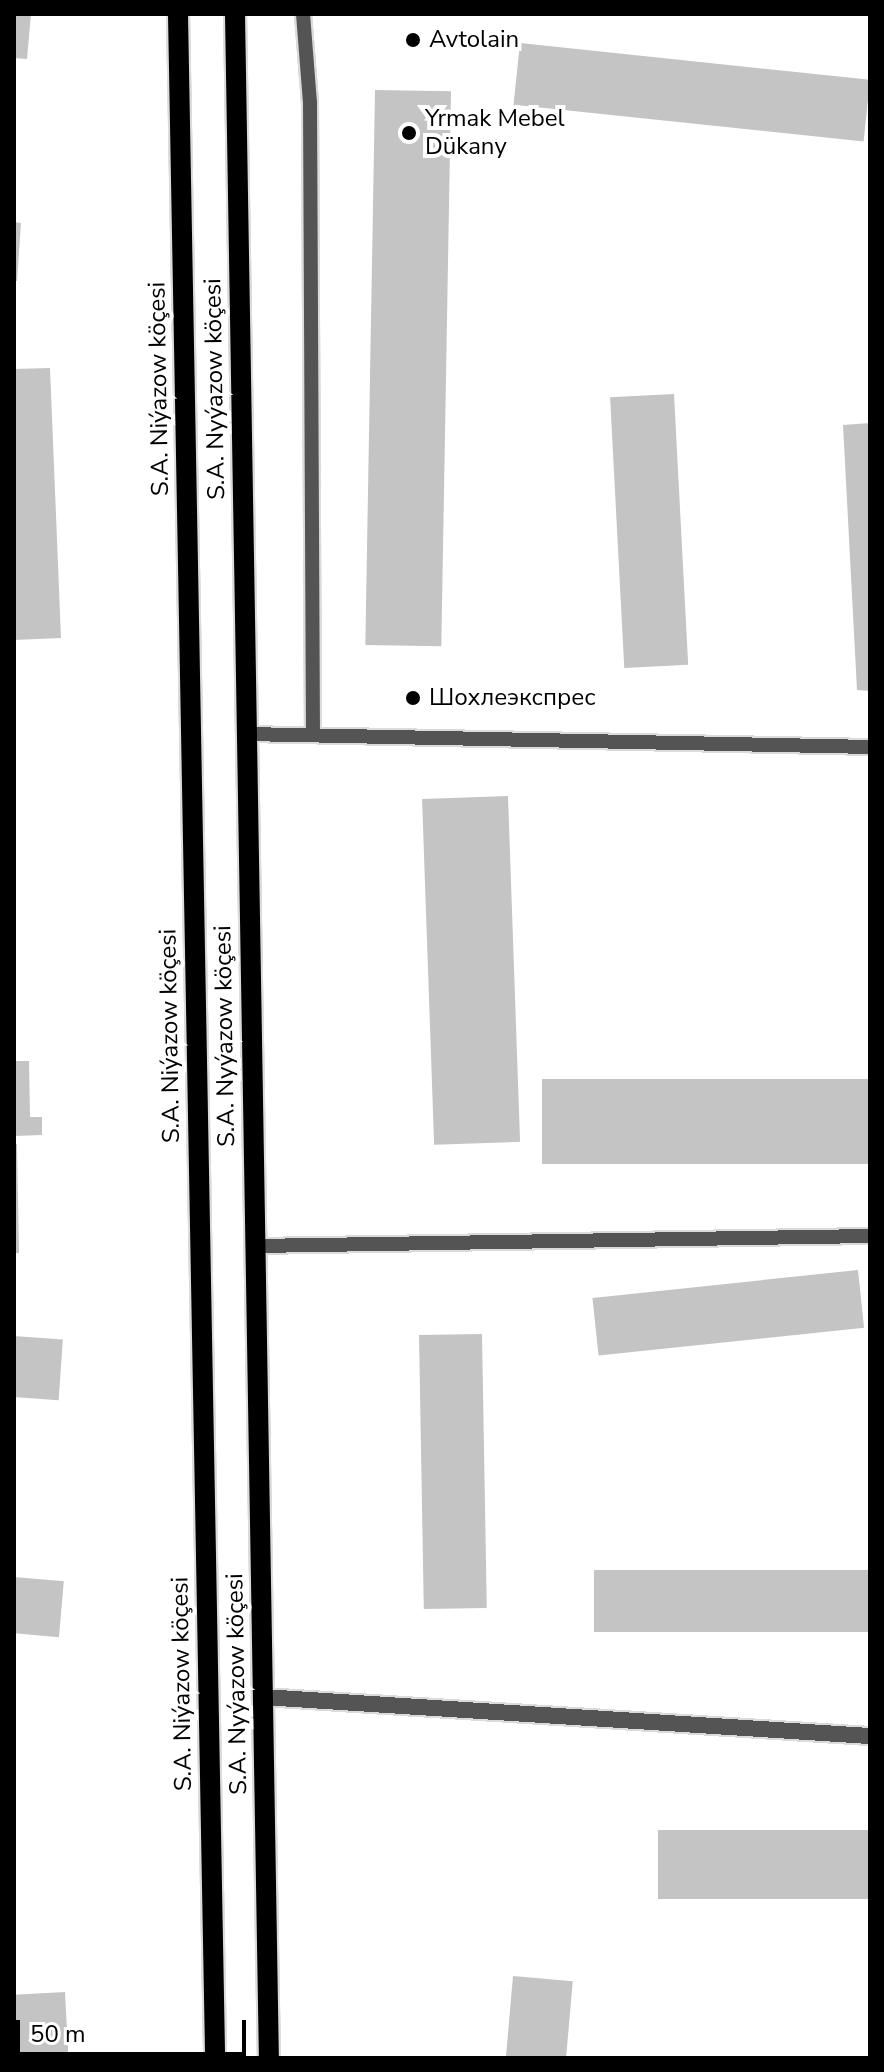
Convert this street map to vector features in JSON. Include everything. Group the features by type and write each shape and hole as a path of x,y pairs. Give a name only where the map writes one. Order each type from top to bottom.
{"main road":[{"name":"S.A. Niýazow köçesi","path":"178,14 215,2058"},
{"name":"S.A. Nyýazow köçesi","path":"235,14 269,2058"}],"street":[{"path":"263,1697 870,1736"}],"lane":[{"path":"303,14 310,102 313,735"},
{"path":"246,734 870,747"},
{"path":"255,1246 870,1236"}],"building":[{"path":"14,14 31,14 27,59 14,58"},
{"path":"520,43 870,80 864,141 514,105"},
{"path":"375,90 451,91 441,646 365,645"},
{"path":"14,222 21,223 17,281 14,281"},
{"path":"50,368 61,638 14,640 14,369"},
{"path":"674,394 688,665 624,668 610,397"},
{"path":"870,423 870,691 857,690 843,425"},
{"path":"508,796 520,1142 434,1145 422,799"},
{"path":"14,1061 29,1061 30,1117 42,1117 42,1135 14,1136"},
{"path":"542,1079 870,1079 870,1164 542,1164"},
{"path":"14,1144 17,1144 19,1253 14,1253"},
{"path":"858,1270 864,1328 599,1356 592,1298"},
{"path":"482,1334 487,1608 424,1609 419,1335"},
{"path":"14,1336 63,1339 59,1400 14,1397"},
{"path":"594,1570 870,1570 870,1632 594,1632"},
{"path":"14,1577 64,1581 59,1637 14,1633"},
{"path":"658,1830 870,1830 870,1899 658,1899"},
{"path":"513,1976 573,1981 566,2058 506,2058"},
{"path":"65,1992 68,2058 17,2058 14,1995"}],"place":[{"name":"Avtolain","path":"413,40"},
{"name":"Yrmak Mebel Dükany","path":"409,133"},
{"name":"Шохлеэкспрес","path":"413,698"}]}
